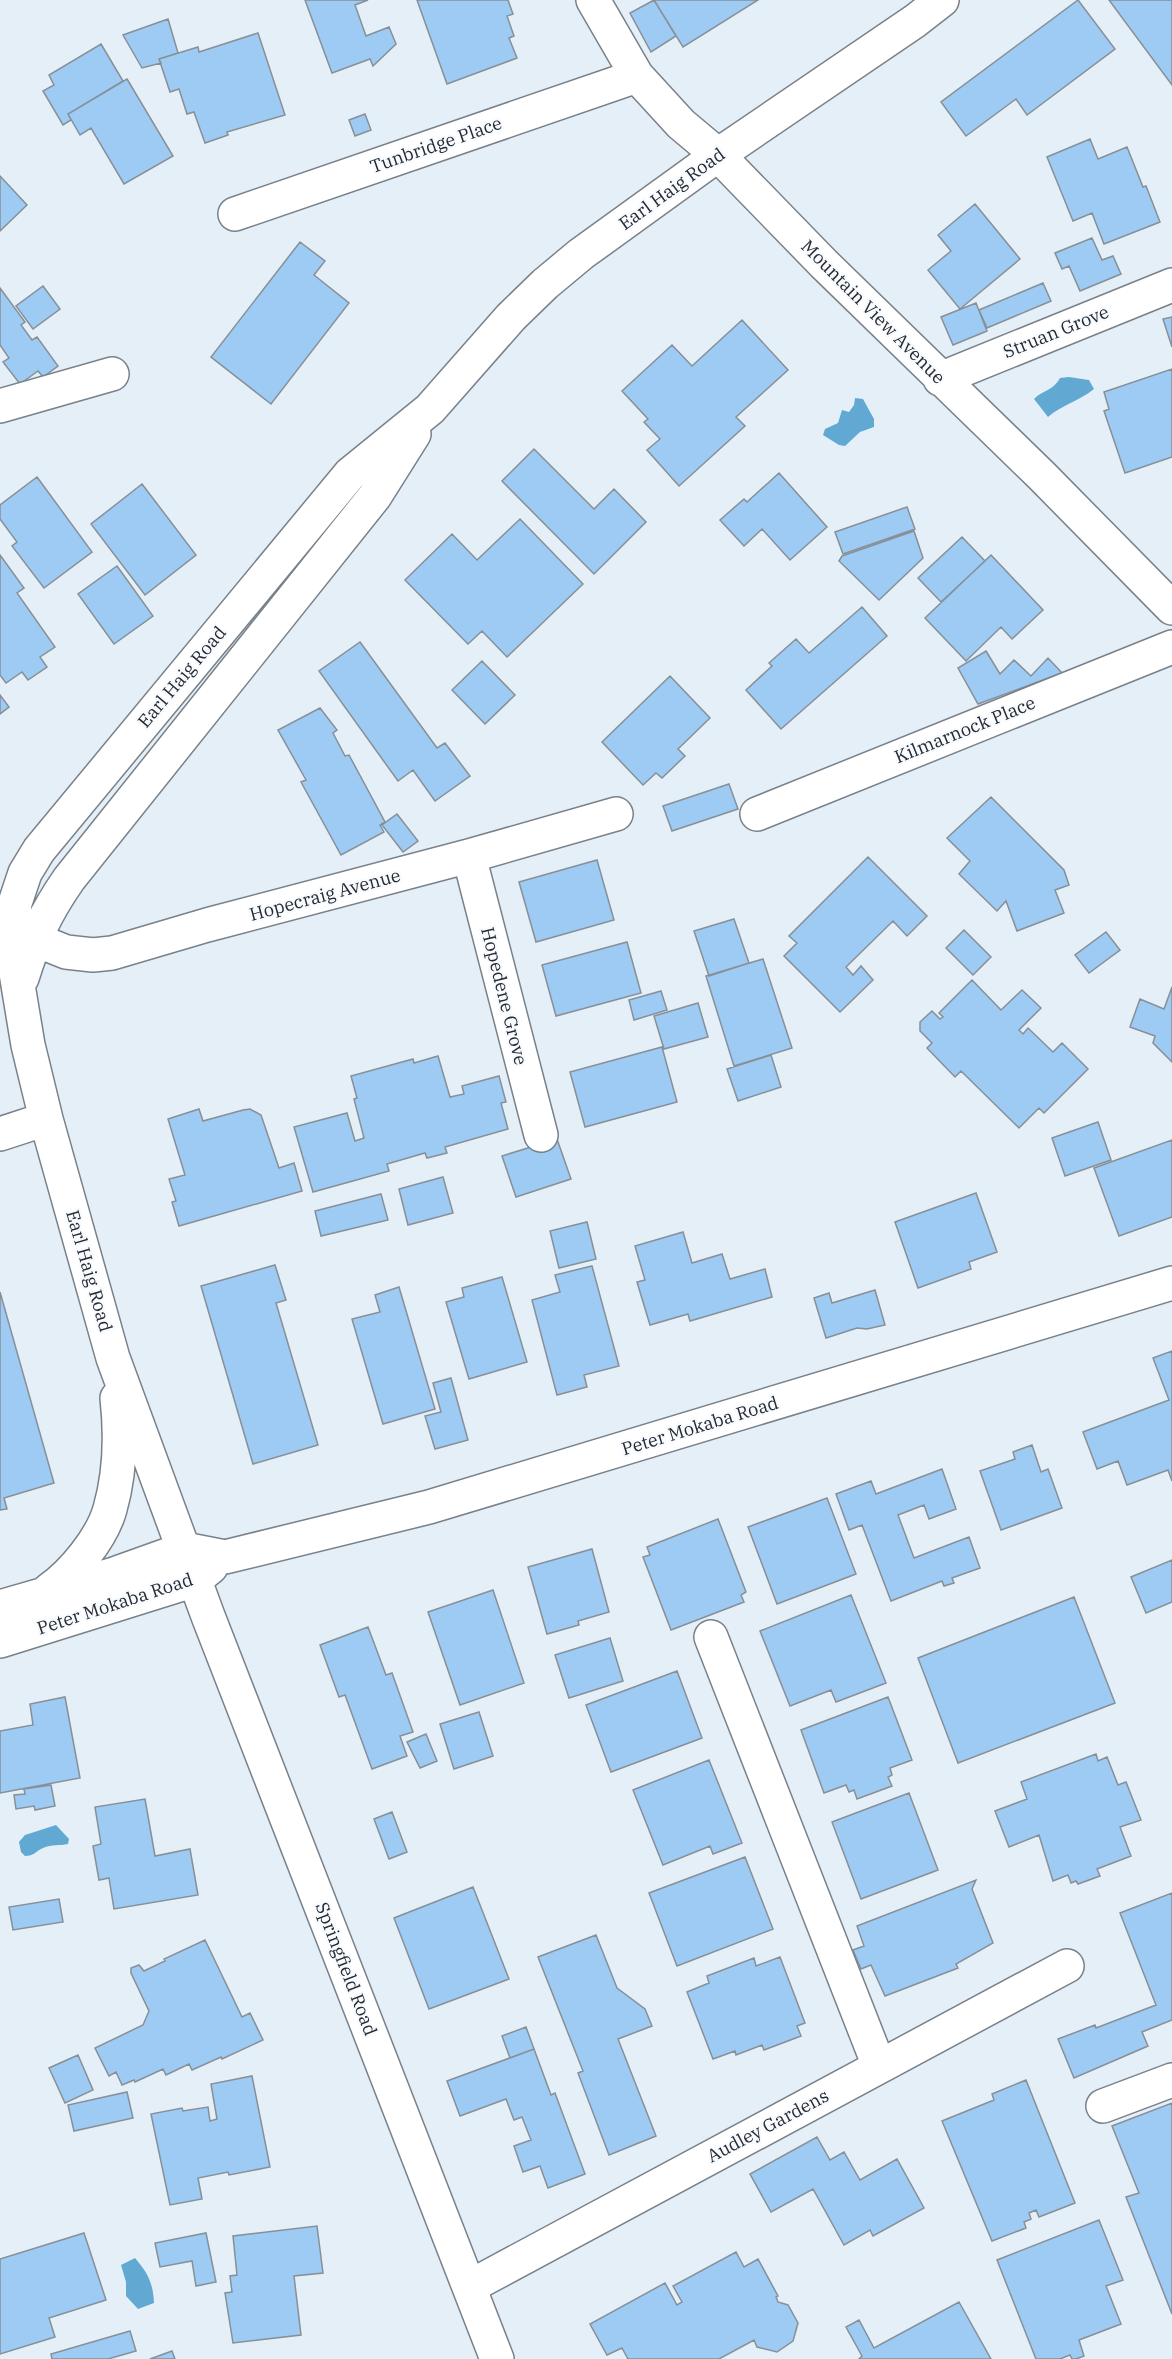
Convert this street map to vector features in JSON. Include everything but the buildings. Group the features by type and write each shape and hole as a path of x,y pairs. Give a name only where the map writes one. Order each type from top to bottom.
{"street":[{"name":"Mountain View Avenue","path":"593,0 637,76 681,124 718,155 824,264 1042,476 1172,608"},
{"name":"Earl Haig Road","path":"184,1549 113,1358 46,1119 28,1045 19,986 15,929 47,911 69,879 375,496 430,409 511,317 581,254 718,155 915,21 942,0"},
{"name":"Tunbridge Place","path":"235,214 637,76"},
{"name":"Struan Grove","path":"940,379 1172,285"},
{"path":"0,406 112,374"},
{"name":"Kilmarnock Place","path":"757,813 1172,646"},
{"name":"Hopecraig Avenue","path":"15,929 66,952 93,955 112,953 616,814"},
{"name":"Hopedene Grove","path":"469,856 541,1135"},
{"path":"0,1134 46,1119"},
{"name":"Peter Mokaba Road","path":"0,1641 195,1580 225,1557 429,1507 1172,1283"},
{"path":"40,1596 60,1582 81,1561 110,1510 120,1430 113,1358"},
{"name":"Peter Mokaba Road","path":"0,1607 124,1571 184,1549 225,1557"},
{"name":"Springfield Road","path":"184,1549 497,2359"},
{"path":"711,1637 879,2066"},
{"name":"Audley Gardens","path":"469,2287 1067,1966"},
{"path":"1103,2106 1172,2080"}],"water":[{"path":"1060,378 1089,380 1094,389 1048,417 1034,399 1054,386"},
{"path":"855,398 863,399 874,419 874,427 860,432 845,446 839,445 823,435 825,429 838,423 842,410 849,412 854,405"},
{"path":"56,1825 69,1839 68,1844 46,1847 28,1856 21,1852 19,1842 25,1835"},
{"path":"135,2258 149,2279 154,2303 138,2309 126,2296 126,2282 121,2265"}]}
